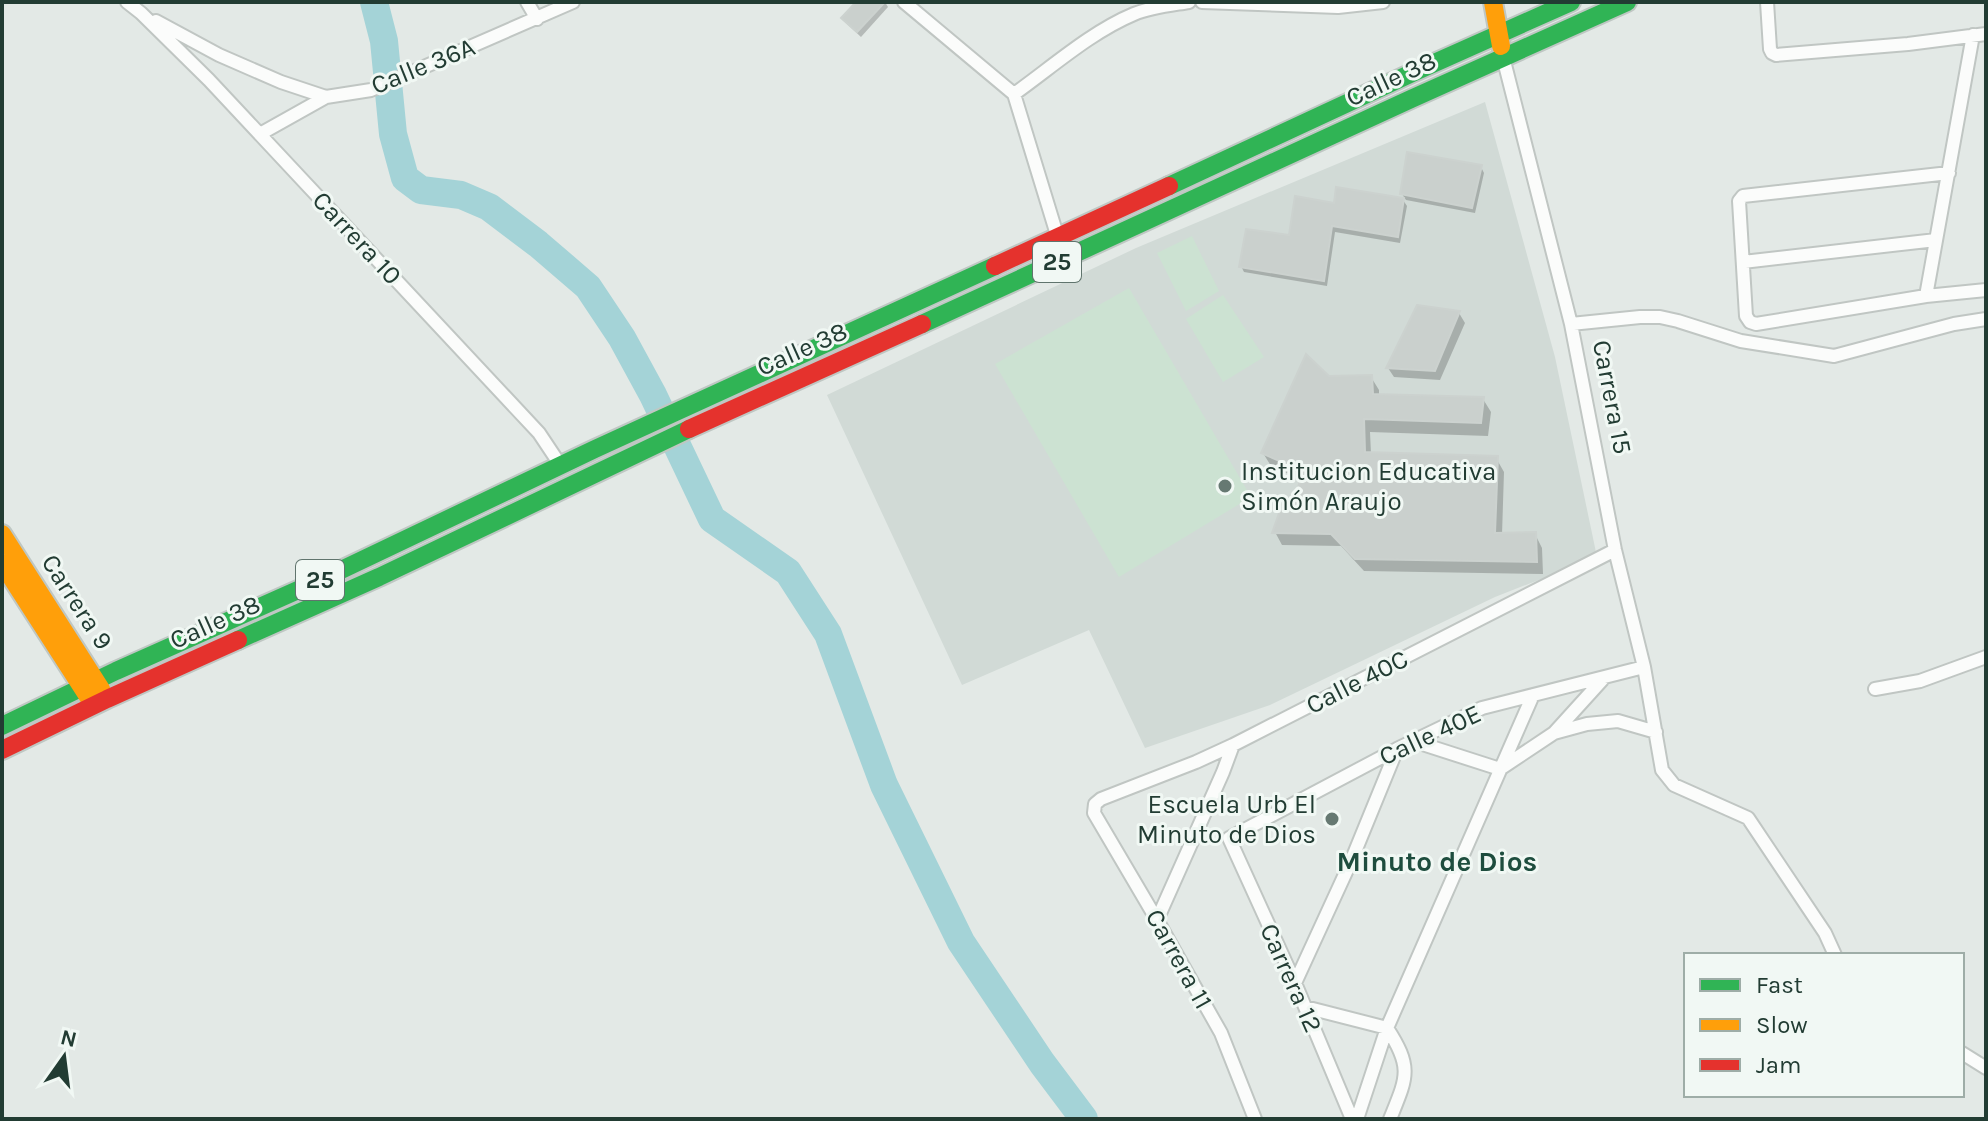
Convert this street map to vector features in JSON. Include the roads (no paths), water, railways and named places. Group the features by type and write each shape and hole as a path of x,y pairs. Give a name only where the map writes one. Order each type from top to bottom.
{"main road":[{"name":"Carrera 15","path":"1493,2 1503,57"},
{"name":"Calle 38","path":"2,726 637,430 1571,2"},
{"name":"Calle 38","path":"2,750 100,702 379,577 693,427 1627,2"},
{"name":"Carrera 9","path":"2,534 100,702"},
{"name":"Carrera 9","path":"2,563 90,684"}],"street":[{"name":"Carrera 10","path":"127,2 209,80 539,433 571,486"},
{"path":"527,2 537,19"},
{"name":"Calle 36A","path":"141,13 219,55 281,82 326,97 371,90 573,2"},
{"path":"904,2 1014,94 1058,238"},
{"path":"1014,94 1105,29 1136,14 1189,2"},
{"path":"1202,2 1338,7 1383,2"},
{"path":"1767,2 1770,49 1776,55 1908,44 1980,34 1926,296"},
{"name":"Carrera 15","path":"1503,57 1571,324 1615,550 1644,667 1662,770 1674,785 1748,818 1825,933 1834,953"},
{"path":"260,134 326,97"},
{"path":"1949,173 1743,196 1739,201 1746,316 1756,324 1926,296 1986,290"},
{"path":"1743,262 1936,240"},
{"path":"1571,324 1660,317 1741,341 1834,356 1954,324 1986,319"},
{"name":"Calle 40C","path":"1095,804 1233,745 1615,550"},
{"path":"1875,689 1920,681 1986,657"},
{"name":"Calle 40E","path":"1229,838 1482,708 1644,667"},
{"path":"1500,769 1554,733 1604,678"},
{"path":"1354,1119 1387,1028 1533,695"},
{"path":"1554,733 1587,724 1618,721 1656,732"},
{"path":"1413,741 1500,769"},
{"path":"1157,920 1233,745"},
{"path":"1295,983 1352,859 1397,749"},
{"name":"Carrera 11","path":"1095,804 1094,813 1221,1033 1255,1119"},
{"name":"Carrera 12","path":"1229,838 1354,1119"},
{"path":"1305,1007 1387,1028 1400,1048 1405,1064 1402,1089 1390,1119"},
{"path":"1964,1054 1986,1068"}],"waterway":[{"path":"374,2 384,41 393,134 405,178 421,190 461,195 489,207 588,287 622,338 653,395 712,519 788,572 828,634 884,785 961,942 1042,1063 1084,1119"}],"place":[{"name":"Institucion Educativa Simón Araujo","path":"1225,486"},
{"name":"Escuela Urb El Minuto de Dios","path":"1332,819"}],"district":[{"name":"Minuto de Dios","path":"1437,861"}]}
